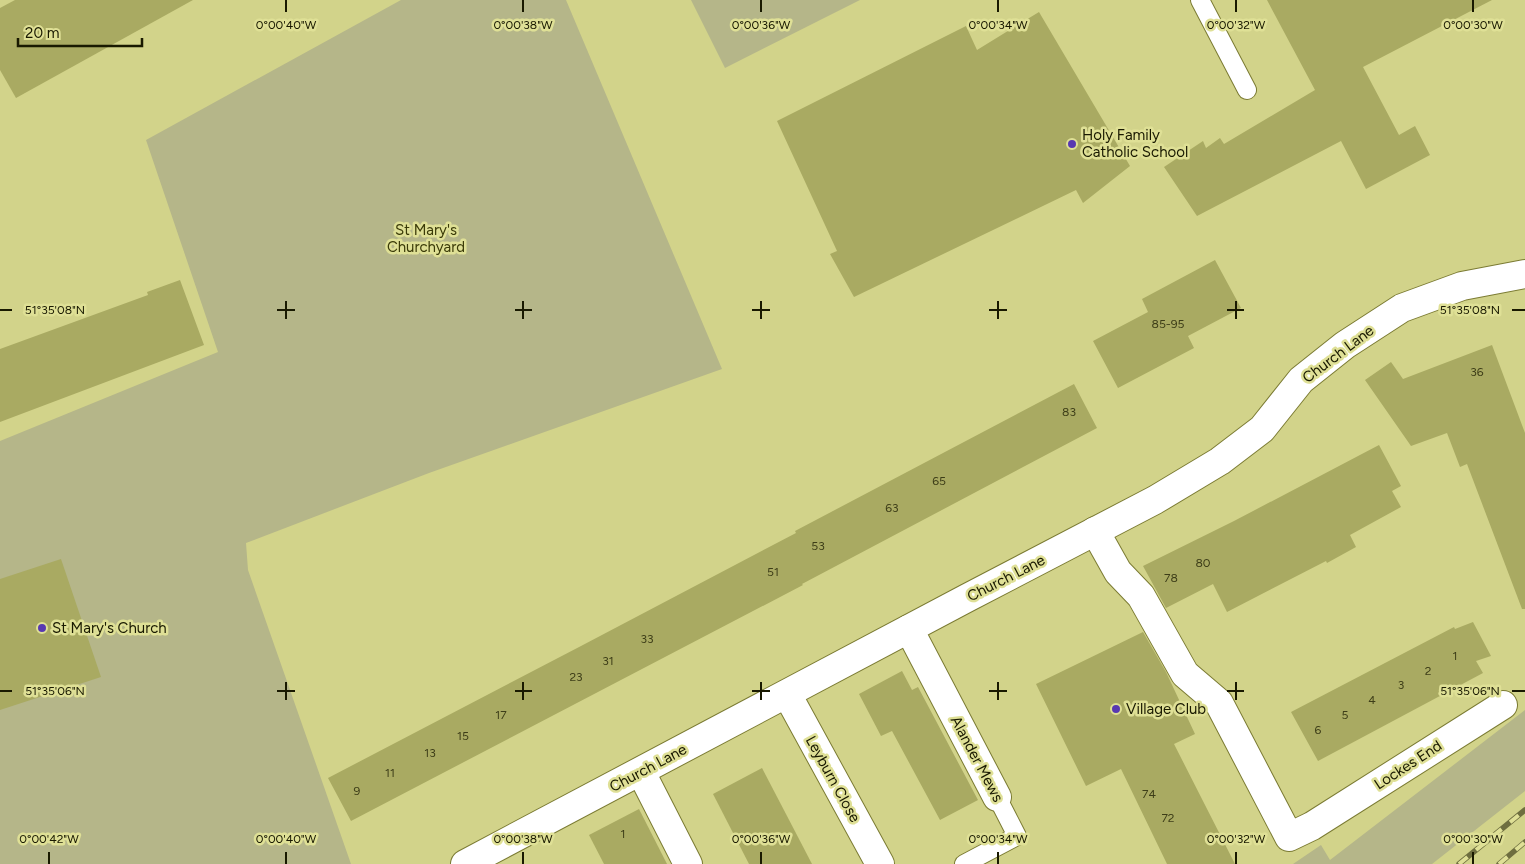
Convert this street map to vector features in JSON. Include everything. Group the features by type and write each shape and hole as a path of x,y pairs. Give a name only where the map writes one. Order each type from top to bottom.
{"street":[{"name":"Church Lane","path":"465,864 1155,500 1220,461 1262,429 1301,380 1345,345 1402,308 1462,286 1525,274"},
{"name":"Lockes End","path":"1095,531 1118,572 1141,596 1185,674 1219,703 1288,837 1312,826 1503,705"},
{"name":"Alander Mews","path":"909,629 997,797"},
{"name":"Leyburn Close","path":"787,694 880,864"},
{"path":"641,772 688,864"}],"lane":[{"path":"1200,0 1248,90"},
{"name":"Alander Mews","path":"964,864 1017,836 997,797"}],"green space":[{"name":"St Mary's Churchyard","path":"401,0 566,0 722,369 429,473 246,543 248,570 351,864 0,864 0,441 218,352 146,140"},
{"path":"691,0 860,0 725,68"},
{"path":"1525,710 1525,791 1432,864 1293,864 1321,845 1330,860"}],"building":[{"path":"15,0 193,0 16,98 0,70 0,8"},
{"path":"1267,0 1492,0 1363,67 1399,135 1415,126 1430,155 1366,189 1341,141 1197,216 1164,167 1203,141 1206,148 1220,138 1224,144 1315,90"},
{"path":"1039,12 1130,166 1083,203 1076,190 854,297 830,254 837,251 777,121 966,26 977,50"},
{"path":"1215,260 1241,308 1188,336 1194,348 1118,388 1093,341 1148,312 1142,299"},
{"path":"180,280 204,345 0,422 0,349 148,295 147,292"},
{"path":"1492,345 1525,433 1525,609 1522,609 1467,464 1460,467 1447,433 1411,446 1365,380 1391,362 1403,379"},
{"path":"1074,384 1097,428 803,585 351,821 328,778 796,533 795,531"},
{"path":"1379,445 1401,486 1392,491 1401,507 1350,535 1356,547 1227,612 1213,584 1166,608 1143,566"},
{"name":"St Mary's Church","path":"61,559 101,677 0,710 0,579"},
{"path":"1473,622 1491,656 1476,661 1483,673 1318,761 1291,712 1454,627 1455,629"},
{"name":"Village Club","path":"1143,632 1166,672 1195,734 1174,744 1235,864 1167,864 1121,769 1086,786 1036,684"},
{"path":"902,671 912,690 918,687 978,800 940,820 892,731 881,736 859,694"},
{"path":"762,768 812,864 749,864 713,794"},
{"path":"639,809 667,864 604,864 589,835"}],"railway":[{"path":"1459,864 1525,810"},
{"path":"1499,864 1525,842"}],"place":[{"name":"Holy Family Catholic School","path":"1072,144"},
{"name":"St Mary's Church","path":"42,628"},
{"name":"Village Club","path":"1116,709"}]}
